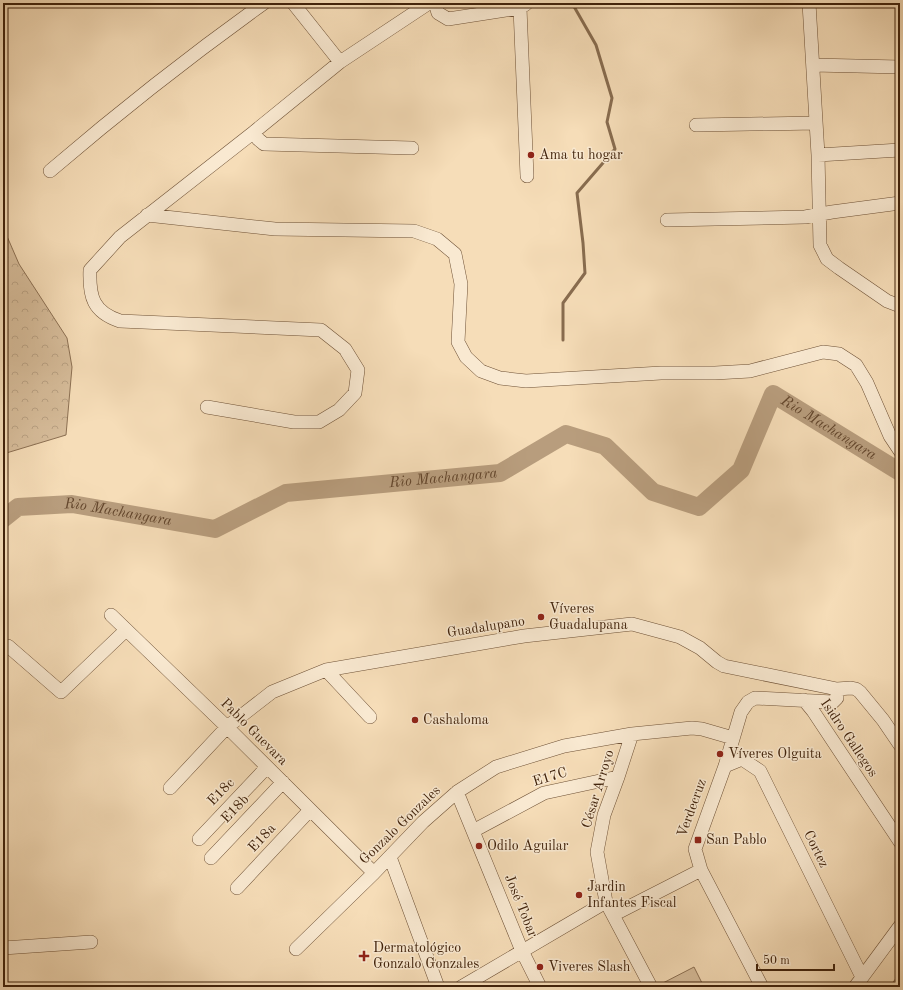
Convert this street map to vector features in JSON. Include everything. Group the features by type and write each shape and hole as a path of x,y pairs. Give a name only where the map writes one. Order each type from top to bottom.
{"street":[{"path":"50,171 202,47 264,3"},
{"path":"293,3 340,62"},
{"path":"208,408 294,422 318,422 338,410 355,393 358,370 345,348 320,330 120,321 109,317 97,309 89,289 90,270 120,237 254,132 340,62 429,3"},
{"path":"435,3 438,13 448,19 524,5 527,176"},
{"path":"809,3 818,155 820,245 827,259 887,301 900,306"},
{"path":"813,65 900,67"},
{"path":"696,125 816,123"},
{"path":"254,132 258,139 264,144 412,148"},
{"path":"818,155 900,150"},
{"path":"666,220 805,217 832,212 900,204"},
{"path":"147,215 274,229 414,231 437,239 455,254 461,284 458,342 466,356 481,371 500,378 526,381 661,373 715,373 750,371 823,352 839,354 856,365 867,383 890,436 900,451"},
{"name":"Pablo Guevara","path":"111,615 228,727 374,873"},
{"name":"Guadalupano","path":"170,788 228,727 272,692 326,670 524,636 632,624 680,637 700,648 724,666 837,689 856,689 883,720 900,745"},
{"path":"8,646 60,692 126,630"},
{"path":"326,670 370,717"},
{"path":"804,700 833,702 836,698 837,689"},
{"name":"Isidro Gallegos","path":"748,702 755,698 804,700 813,711 900,842"},
{"name":"Verdecruz","path":"748,702 741,712 725,766 695,849 701,870 762,987"},
{"name":"Gonzalo Gonzales","path":"296,949 390,857 423,822 457,792 496,767 564,746 632,734 692,728 702,729 733,738"},
{"name":"César Arroyo","path":"632,734 604,815 597,852 606,902 651,987"},
{"name":"Cortez","path":"725,766 742,759 760,771 859,982"},
{"name":"E18c","path":"199,839 267,767"},
{"name":"E17C","path":"474,831 544,793 618,777"},
{"name":"E18b","path":"211,858 283,782"},
{"name":"José Tobar","path":"457,792 522,950 540,987"},
{"name":"E18a","path":"237,888 310,810"},
{"path":"390,857 438,987"},
{"path":"613,915 701,870"},
{"path":"461,987 606,902"},
{"path":"859,982 900,926"},
{"path":"3,948 91,942"}],"green space":[{"path":"3,227 19,264 67,338 72,367 66,435 3,454"},
{"path":"694,967 703,985 700,987 663,987 661,984"}],"waterway":[{"path":"563,340 563,303 585,273 577,193 615,149 607,122 612,98 596,45 572,3"},
{"name":"Rio Machangara","path":"3,519 18,507 72,504 215,529 286,493 500,473 566,434 605,446 653,492 699,507 741,470 773,394 900,472"}],"place":[{"name":"Ama tu hogar","path":"531,155"},
{"name":"Víveres Guadalupana","path":"541,617"},
{"name":"Cashaloma","path":"415,720"},
{"name":"Víveres Olguita","path":"720,754"},
{"name":"San Pablo","path":"698,840"},
{"name":"Odilo Aguilar","path":"479,846"},
{"name":"Jardin Infantes Fiscal","path":"579,895"},
{"name":"Dermatológico Gonzalo Gonzales","path":"364,956"},
{"name":"Viveres Slash","path":"540,967"}]}
